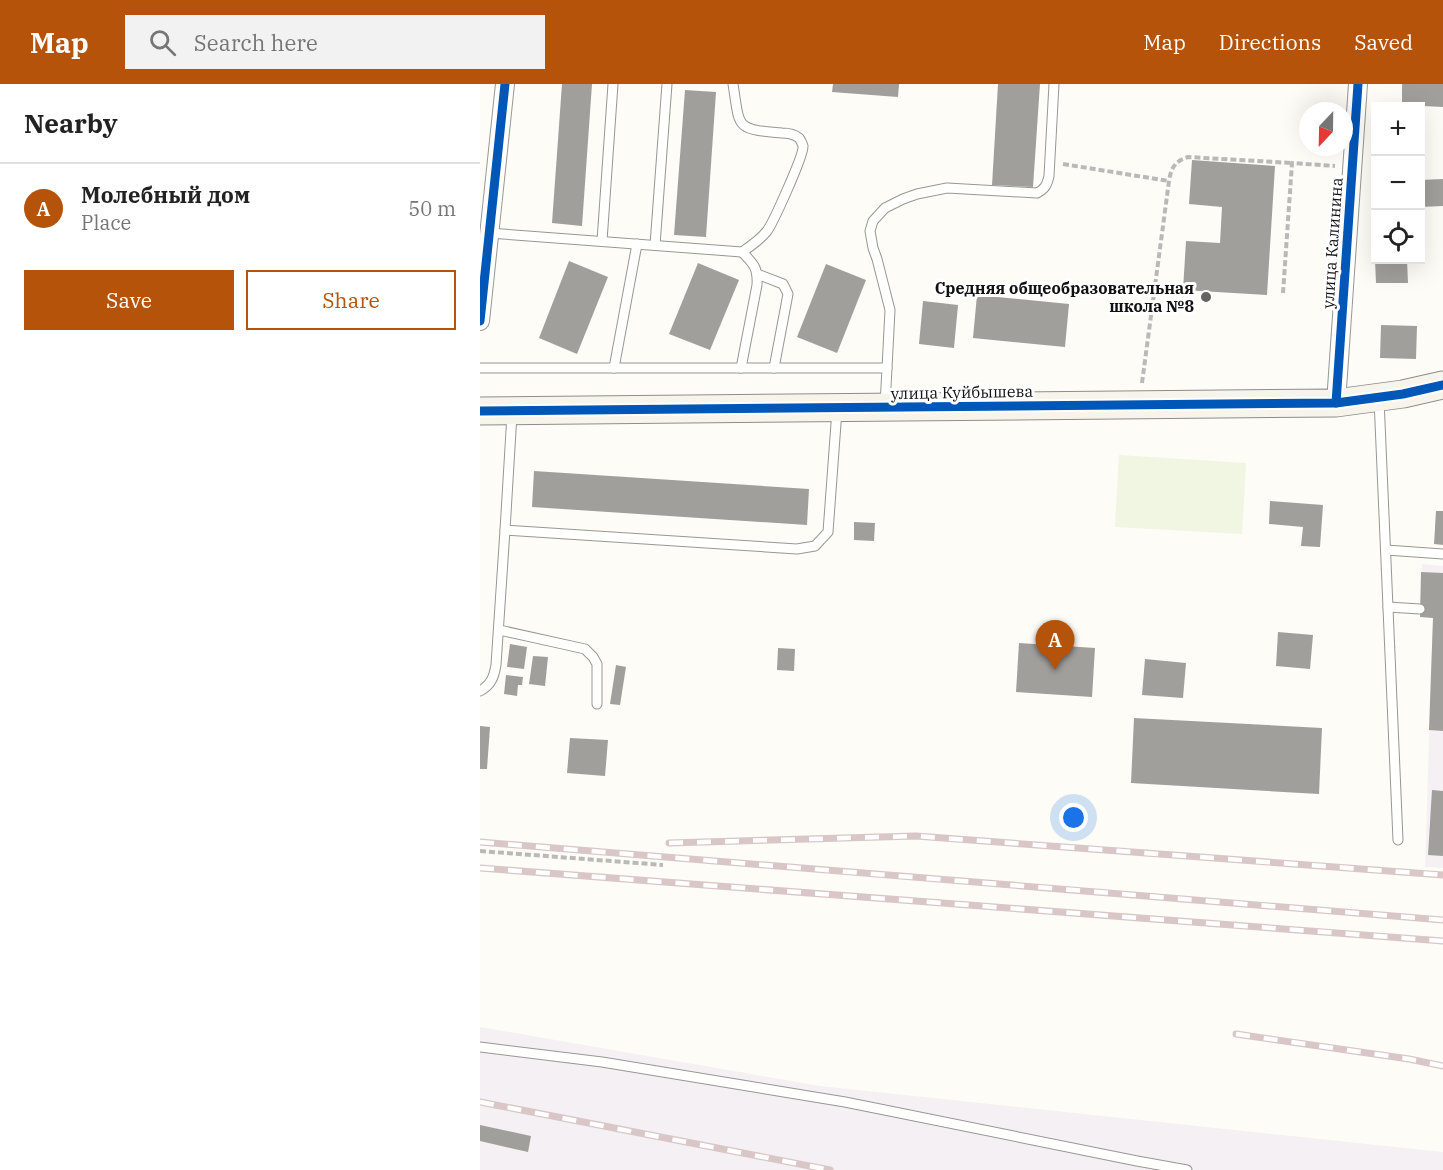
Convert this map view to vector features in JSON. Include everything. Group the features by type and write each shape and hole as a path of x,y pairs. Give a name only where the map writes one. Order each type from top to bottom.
{"street":[{"path":"480,321 505,84"},
{"name":"улица Калинина","path":"1336,403 1358,84"},
{"name":"улица Куйбышева","path":"480,411 1336,403 1379,399 1443,386"}],"lane":[{"path":"602,241 613,84"},
{"path":"655,245 667,84"},
{"path":"733,84 740,121 745,127 754,131 790,134 800,139 803,146 801,158 776,216 759,240 742,252"},
{"path":"885,408 890,310 878,259 873,248 870,231 873,220 885,208 903,199 947,188 1037,193 1042,190 1049,176 1054,84"},
{"path":"489,232 742,252 754,263 757,285 741,368"},
{"path":"614,368 637,244"},
{"path":"757,274 783,284 788,294 774,368"},
{"path":"480,368 887,368"},
{"path":"1379,399 1398,840"},
{"path":"505,530 797,549 814,546 828,532 837,408"},
{"path":"480,691 487,688 494,678 496,665 512,411"},
{"path":"1386,550 1443,554"},
{"path":"1388,607 1420,609"},
{"path":"499,630 585,649 597,664 597,704"},
{"path":"480,1047 602,1062 845,1102 1187,1170"}],"path":[{"path":"1140,405 1170,171 1175,164 1188,157 1352,167"},
{"path":"1050,161 1169,181"},
{"path":"1284,293 1292,163"},
{"path":"480,851 663,865"}],"shaded area":[{"path":"1422,564 1443,566 1443,868 1425,867 1433,618 1420,617"},
{"path":"480,1027 820,1086 1443,1152 1443,1170 480,1170"}],"green space":[{"path":"1119,455 1246,463 1242,534 1115,527"}],"building":[{"path":"562,84 592,84 582,226 552,223"},
{"path":"833,84 899,84 898,97 832,92"},
{"path":"998,84 1040,84 1033,187 992,185"},
{"path":"1402,84 1443,84 1443,107 1425,106 1425,102 1402,102"},
{"path":"685,90 716,92 706,237 674,235"},
{"path":"1192,160 1275,166 1267,295 1183,290 1186,241 1220,243 1222,207 1189,204"},
{"path":"1443,179 1443,206 1425,207 1425,180"},
{"path":"569,261 608,277 577,354 539,338"},
{"path":"698,263 739,280 710,350 669,334"},
{"path":"826,264 866,280 837,353 797,337"},
{"path":"1375,264 1407,264 1408,283 1376,283"},
{"path":"977,295 1069,304 1065,347 973,338"},
{"path":"923,301 958,305 954,348 919,344"},
{"path":"1381,325 1417,326 1416,359 1380,358"},
{"path":"534,471 809,489 807,525 532,507"},
{"path":"1270,501 1323,505 1320,547 1301,546 1303,527 1269,524"},
{"path":"1436,511 1443,511 1443,545 1434,544"},
{"path":"854,522 875,523 874,541 854,540"},
{"path":"1421,572 1443,573 1443,731 1429,730 1433,618 1420,617"},
{"path":"1278,632 1313,635 1310,669 1276,666"},
{"path":"1019,643 1095,648 1092,697 1016,692"},
{"path":"510,644 527,647 524,669 507,667"},
{"path":"778,648 795,649 794,671 777,670"},
{"path":"533,656 548,657 545,686 529,684"},
{"path":"1145,659 1186,663 1183,698 1142,695"},
{"path":"616,665 626,667 620,705 610,704"},
{"path":"506,675 523,677 522,685 518,685 517,696 504,694"},
{"path":"1134,718 1322,728 1319,794 1131,783"},
{"path":"480,726 490,727 487,769 480,769"},
{"path":"570,738 608,740 605,776 567,773"},
{"path":"1432,790 1443,791 1443,856 1428,855"},
{"path":"480,1125 531,1136 528,1152 480,1141"}],"railway":[{"path":"669,843 916,836 1443,875"},
{"path":"480,842 1443,920"},
{"path":"480,868 1443,941"},
{"path":"1236,1034 1443,1066"},
{"path":"480,1102 830,1170"}],"cycle path":[{"path":"480,321 505,84"},
{"path":"1336,403 1358,84"},
{"path":"480,411 1336,403 1403,394 1443,385"}],"place":[{"name":"Средняя общеобразовательная школа №8","path":"1206,297"},
{"name":"Молебный дом","path":"1055,670"}]}
